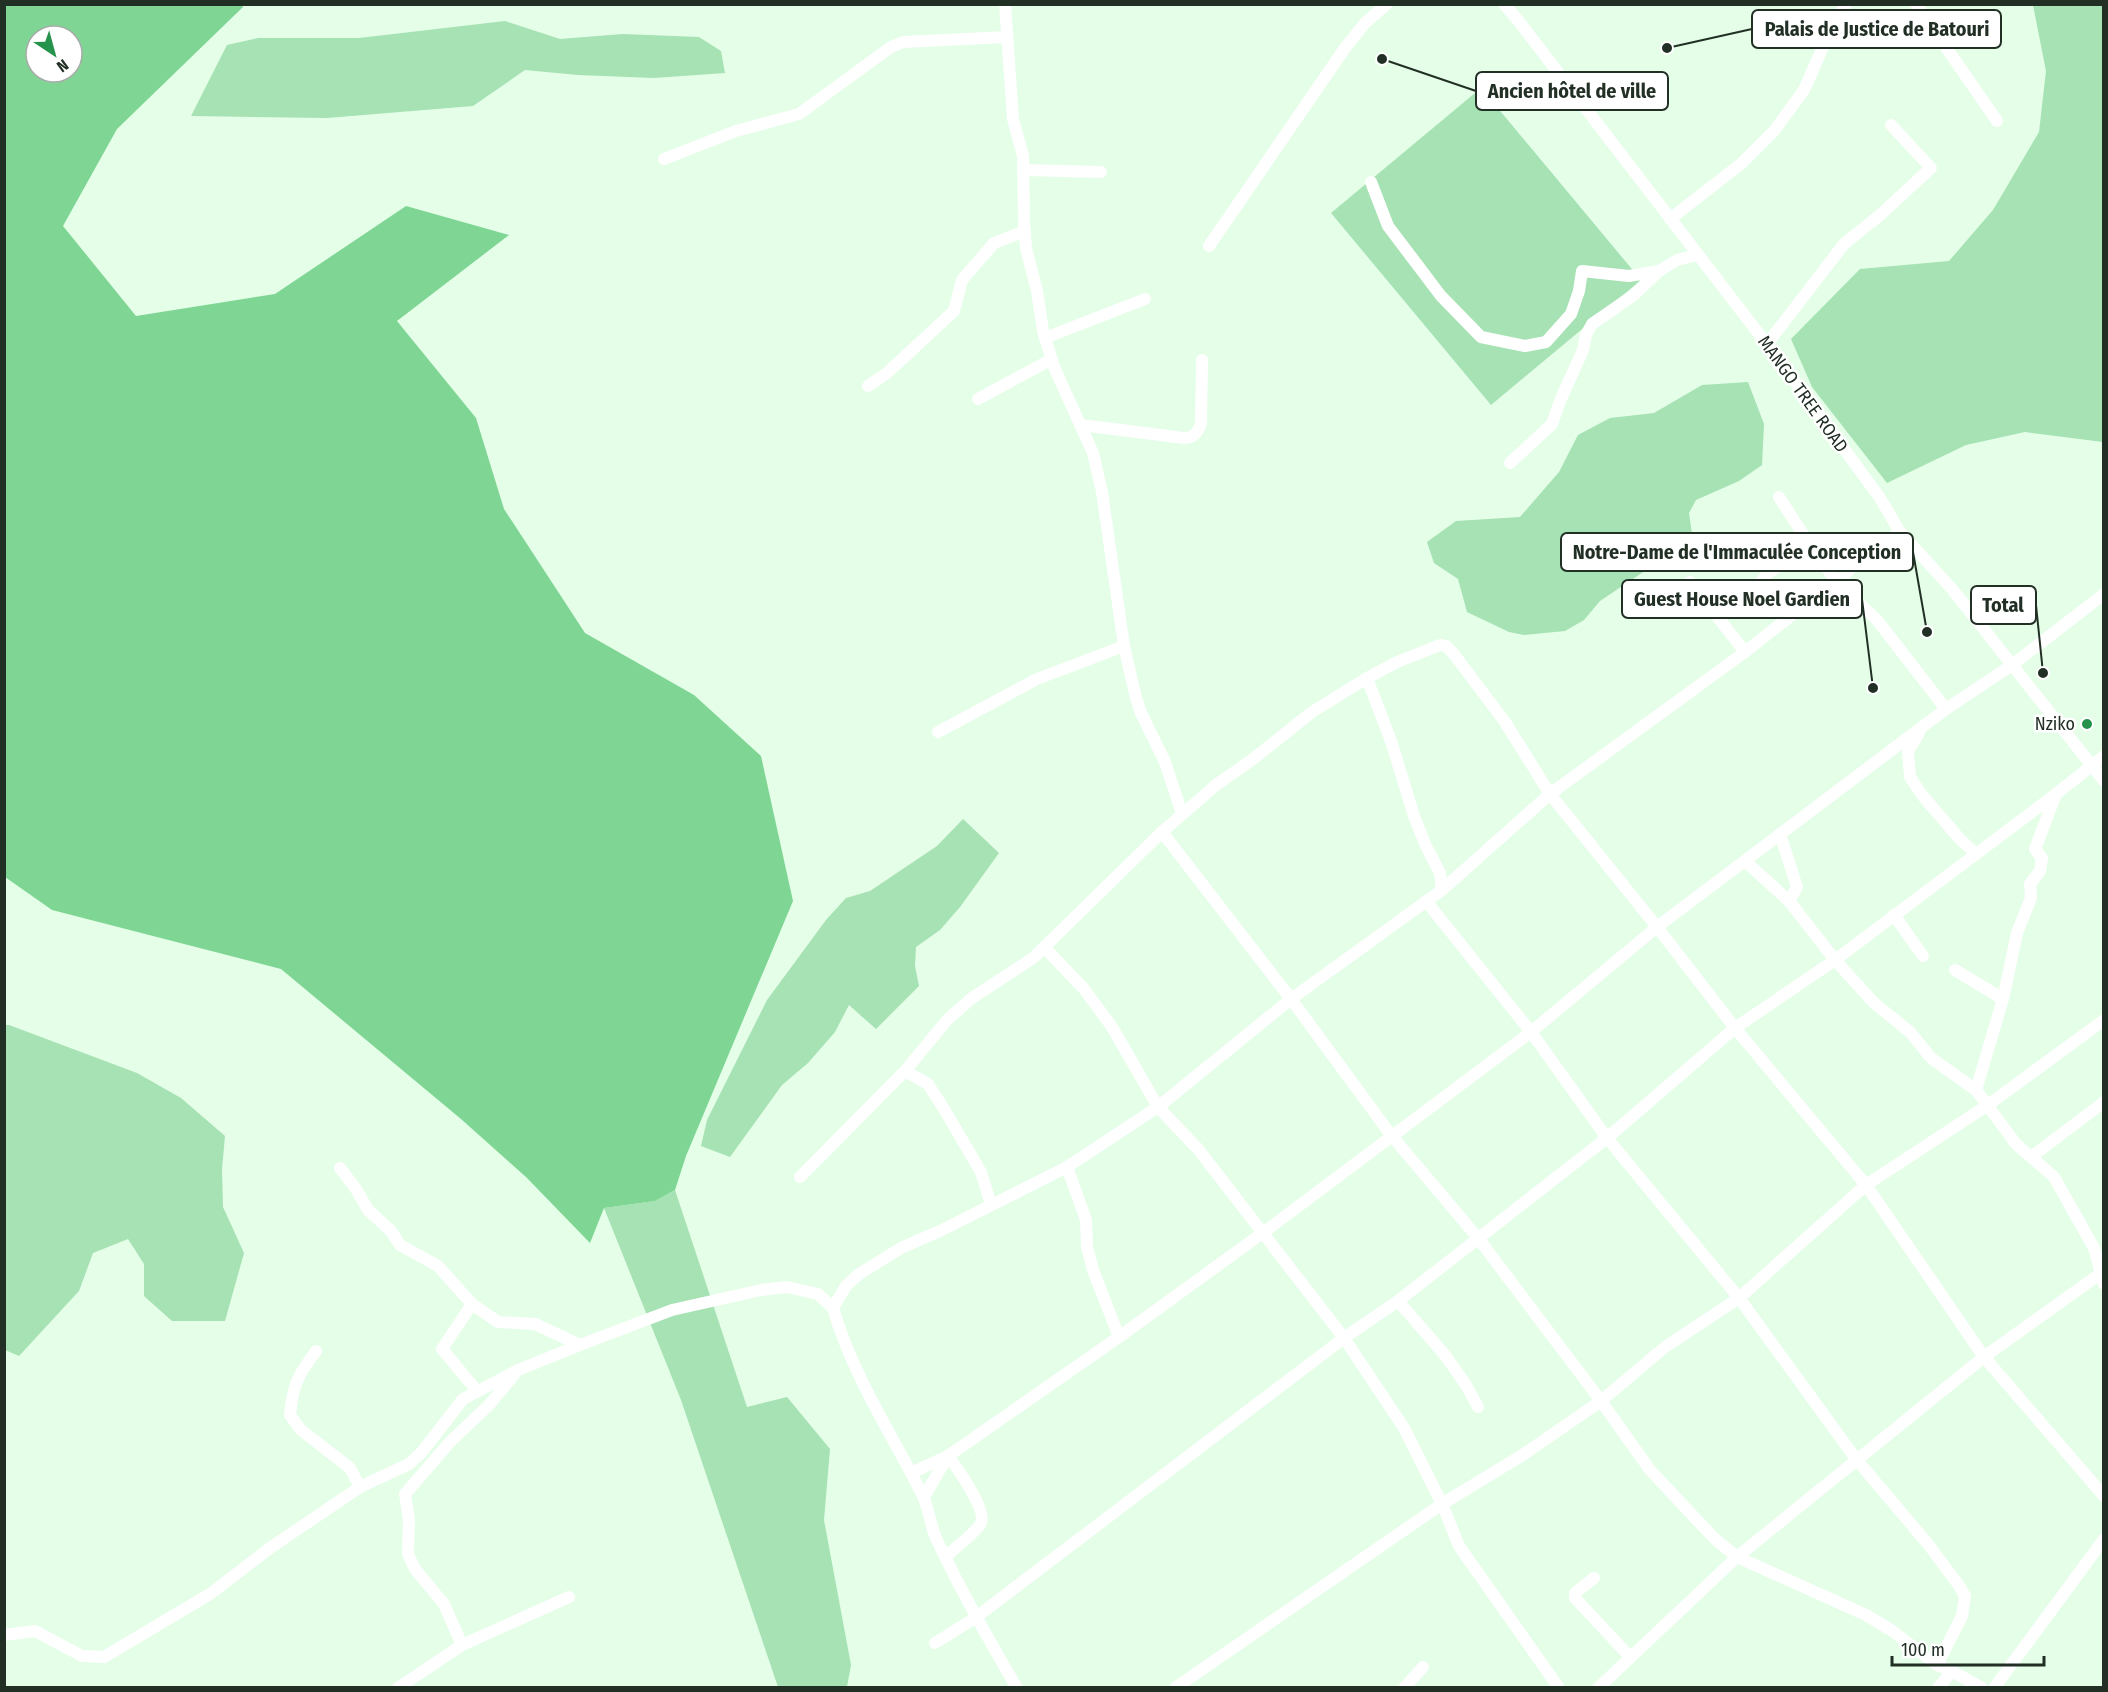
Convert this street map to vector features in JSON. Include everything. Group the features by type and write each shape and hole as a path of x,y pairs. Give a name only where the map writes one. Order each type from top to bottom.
{"street":[{"path":"1005,4 1013,119 1023,156 1026,248 1037,291 1045,338 1093,453 1102,492 1124,646 1141,713 1164,762 1182,814"},
{"path":"1209,246 1345,48 1365,23 1387,4"},
{"name":"MANGO TREE ROAD","path":"1504,4 1767,344 1880,498 1900,532 1952,590 2089,766 2102,778"},
{"path":"1670,219 1742,164 1774,131 1804,90 1831,29 1846,4"},
{"path":"1916,4 1997,121"},
{"path":"664,159 736,131 799,114 896,44 914,40 1007,37"},
{"path":"1767,344 1844,244 1880,215 1931,168 1891,125"},
{"path":"1023,170 1101,172"},
{"path":"1371,182 1388,226 1441,296 1481,337 1525,346 1546,342 1571,314 1579,291 1582,270 1629,276 1659,271"},
{"path":"868,386 887,373 954,311 962,280 994,243 1025,231"},
{"path":"1510,464 1552,424 1583,350 1589,328 1634,295 1659,271 1677,260 1697,255"},
{"path":"1045,338 1145,299"},
{"path":"978,399 1052,359"},
{"path":"1081,425 1184,438 1192,436 1201,423 1202,360"},
{"path":"1779,497 1817,556 1838,583 1877,620 1946,709"},
{"path":"833,1308 846,1286 860,1274 901,1248 1067,1167 1158,1107 1291,999 1442,890 1550,794 1745,652 1811,600 1838,583 1854,564 1900,532"},
{"path":"1811,600 1775,590 1761,582 1768,573 1799,553 1817,556"},
{"path":"1690,582 1745,652"},
{"path":"911,1473 948,1456 1119,1337 1264,1232 1531,1032 1657,927 1946,709 2012,665 2103,594"},
{"path":"938,732 1037,679 1124,646"},
{"path":"800,1177 905,1071 948,1019 964,1005 1033,958 1182,814 1312,712 1397,662 1430,648 1446,646 1505,722 1550,794 1736,1028 1866,1185 1984,1357 2103,1496"},
{"path":"1367,678 1392,744 1414,816 1440,873 1442,890"},
{"path":"1922,727 1908,751 1910,777 1958,837 1976,854"},
{"path":"935,1643 975,1618 1344,1338 1398,1301 1607,1138 1736,1028 1835,960 2103,756"},
{"path":"1976,1090 2003,999 2017,933 2031,898 2030,884 2040,871 2042,858 2035,849 2056,794"},
{"path":"1162,832 1291,999 1391,1135 1478,1238 1650,1470 1715,1539 1737,1557 1866,1615 1891,1630 1937,1665 1982,1688"},
{"path":"1780,834 1797,887 1789,900"},
{"path":"1598,1688 1737,1557 1856,1459 1984,1357 2102,1276 2094,1248 2054,1177 2016,1144 1976,1090 1931,1058 1910,1032 1874,1003 1835,960 1789,900 1746,862"},
{"path":"1426,901 1531,1032 1607,1138 1739,1298 1856,1459 1951,1573 1965,1596 1962,1616 1937,1665"},
{"path":"1894,915 1923,956"},
{"path":"1044,947 1084,989 1112,1027 1158,1107 1198,1149 1344,1338 1404,1428 1442,1504 1459,1546 1560,1688"},
{"path":"1956,970 2003,999"},
{"path":"1175,1688 1442,1504 1521,1456 1601,1401 1665,1347 1739,1298 1866,1185 1988,1105 2103,1020"},
{"path":"905,1071 928,1084 981,1172 991,1205"},
{"path":"2031,1157 2103,1102"},
{"path":"1067,1167 1086,1220 1093,1270 1119,1337"},
{"path":"340,1168 368,1210 391,1231 400,1245 438,1266 472,1304 498,1322 535,1324 580,1345"},
{"path":"4,1635 35,1631 82,1656 104,1657 210,1594 270,1548 360,1487 409,1464 422,1452 458,1404 477,1391 518,1370 672,1310 761,1290 787,1287 818,1294 833,1308 839,1330 854,1363 924,1497 935,1536 975,1618 1017,1688"},
{"path":"1398,1301 1445,1355 1467,1385 1478,1407"},
{"path":"472,1304 442,1349 477,1391"},
{"path":"316,1351 298,1375 290,1415 301,1430 350,1468 360,1487"},
{"path":"462,1645 444,1604 415,1569 408,1554 409,1520 405,1494 450,1442 489,1405 518,1370"},
{"path":"924,1497 948,1456"},
{"path":"946,1556 981,1525 982,1515 966,1482 948,1456"},
{"path":"1994,1688 2103,1539"},
{"path":"1594,1578 1575,1593 1575,1598 1630,1657"},
{"path":"398,1688 462,1645 569,1597"},
{"path":"1404,1688 1424,1667"},
{"path":"1938,1688 1952,1671"}],"green space":[{"path":"5,4 242,4 243,7 117,129 63,226 136,316 275,294 406,206 509,235 397,321 476,418 504,509 585,633 694,695 761,756 793,901 686,1156 675,1190 655,1201 604,1208 590,1243 526,1177 461,1119 281,969 52,910 5,877"},
{"path":"2033,5 2103,5 2103,442 2025,432 1966,445 1887,483 1812,387 1791,339 1860,269 1949,261 1993,210 2039,132 2046,71"},
{"path":"505,21 560,39 623,34 699,37 721,51 725,73 654,78 525,70 473,106 327,118 191,116 227,45 258,38 359,38"},
{"path":"1481,88 1641,280 1491,405 1331,213"},
{"path":"1748,382 1764,424 1762,465 1739,481 1696,500 1689,513 1692,534 1670,554 1600,601 1584,620 1565,631 1524,635 1509,632 1467,612 1458,579 1434,563 1427,542 1456,521 1520,517 1559,472 1578,435 1610,418 1654,413 1702,385"},
{"path":"963,819 999,853 960,907 940,930 916,947 915,966 919,986 876,1029 849,1005 835,1032 808,1063 782,1085 730,1157 701,1146 707,1120 767,1000 826,920 846,898 870,891 937,846"},
{"path":"5,1025 137,1073 181,1098 225,1136 222,1169 223,1207 244,1253 225,1321 172,1321 144,1296 144,1264 128,1239 93,1253 79,1291 19,1356 5,1350"},
{"path":"675,1190 747,1407 787,1397 830,1449 824,1520 851,1665 847,1687 778,1687 681,1400 604,1208 655,1201"}],"place":[{"name":"Palais de Justice de Batouri","path":"1667,48"},
{"name":"Ancien hôtel de ville","path":"1382,59"},
{"name":"Notre-Dame de l'Immaculée Conception","path":"1927,632"},
{"name":"Total","path":"2043,673"},
{"name":"Guest House Noel Gardien","path":"1873,688"},
{"name":"Nziko","path":"2087,724"}]}
